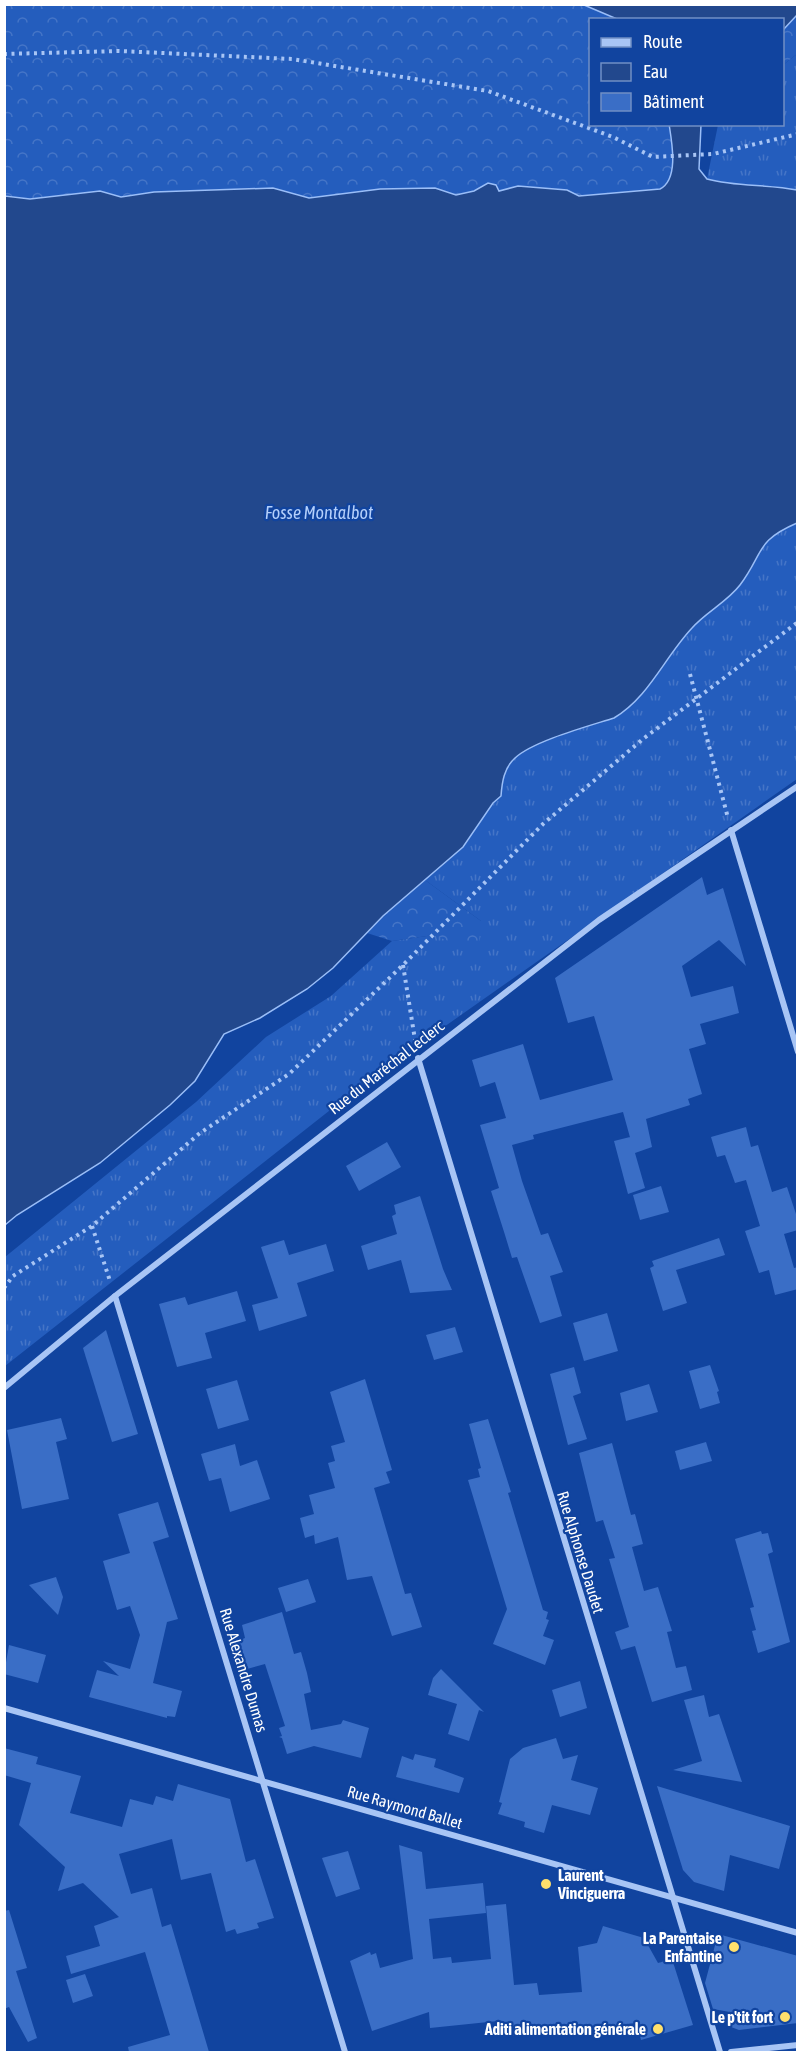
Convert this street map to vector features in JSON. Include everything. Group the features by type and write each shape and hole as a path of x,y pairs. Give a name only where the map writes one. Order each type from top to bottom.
{"street":[{"name":"Rue du Maréchal Leclerc","path":"4,1388 114,1296 418,1058 599,920 798,786"},
{"path":"731,830 798,1052"},
{"name":"Rue Alphonse Daudet","path":"418,1058 671,1897 720,2052"},
{"name":"Rue Alexandre Dumas","path":"114,1296 264,1780 345,2052"},
{"name":"Rue Raymond Ballet","path":"4,1708 798,1933"},
{"path":"731,2052 798,2045"}],"path":[{"path":"4,54 119,51 292,59 488,91 614,137 653,157 713,153 798,134"},
{"path":"4,1288 13,1276 92,1226 200,1133 289,1074 403,965 543,824 643,739 798,622"},
{"path":"690,674 731,830"},
{"path":"403,965 418,1058"},
{"path":"92,1226 114,1296"}],"green space":[{"path":"4,5 584,5 615,18 589,18 589,126 669,126 673,160 670,177 660,189 579,196 5,201"},
{"path":"797,9 797,54 784,64 784,20"},
{"path":"797,54 797,190 707,179 718,126 784,126 784,64"},
{"path":"797,523 797,779 367,1081 5,1366 5,1257 196,1102 266,1037 331,996 392,941 434,935 481,921 425,880 460,850 490,807 501,796 504,776 511,762 535,746 614,718 626,709 647,688 692,628 746,578 765,545 782,531"},
{"path":"425,880 481,921 478,954 434,935 392,941 367,933"}],"water":[{"path":"584,5 797,5 797,15 784,29 784,18 615,18"},
{"name":"Fosse Montalbot","path":"669,126 701,126 699,169 707,179 797,190 797,523 767,542 740,585 692,628 647,688 626,709 614,718 562,735 535,746 515,758 506,771 501,796 493,803 463,847 383,916 333,968 307,989 260,1018 224,1034 195,1081 170,1105 100,1163 17,1215 5,1225 5,196 30,199 100,191 121,197 154,192 273,188 309,198 380,189 435,188 456,195 474,191 488,183 496,185 499,191 518,186 567,190 579,196 660,189 670,177 672,150"}],"building":[{"path":"702,877 707,895 723,888 746,966 719,940 682,966 691,997 733,986 739,1013 700,1024 706,1044 689,1049 702,1094 688,1099 690,1105 646,1119 652,1147 635,1153 645,1188 628,1194 614,1141 630,1137 623,1112 533,1135 534,1139 512,1145 541,1235 548,1233 563,1272 550,1276 562,1316 540,1323 517,1257 512,1258 491,1191 499,1188 480,1125 506,1118 495,1082 480,1087 472,1060 523,1044 540,1100 613,1080 594,1016 568,1023 555,978"},
{"path":"746,1127 751,1147 758,1145 772,1192 787,1187 798,1220 798,1230 784,1234 794,1268 798,1267 798,1289 775,1295 769,1270 759,1273 745,1231 760,1226 746,1180 735,1183 725,1155 717,1157 711,1137"},
{"path":"387,1142 401,1167 359,1191 346,1166"},
{"path":"661,1186 669,1212 640,1220 633,1195"},
{"path":"420,1196 452,1290 410,1293 401,1260 368,1270 361,1246 397,1234 392,1216 396,1214 394,1205"},
{"path":"719,1238 725,1255 676,1270 687,1303 663,1311 650,1268 654,1266 652,1261"},
{"path":"284,1240 289,1255 326,1244 334,1271 297,1283 307,1316 259,1331 252,1305 278,1298 261,1247"},
{"path":"237,1291 246,1321 205,1333 212,1358 177,1367 159,1304 185,1297 188,1305"},
{"path":"607,1313 618,1351 584,1361 573,1323"},
{"path":"455,1327 463,1352 434,1360 426,1335"},
{"path":"106,1330 138,1434 112,1442 83,1348"},
{"path":"710,1365 719,1391 717,1392 720,1403 700,1409 689,1371"},
{"path":"574,1367 581,1393 573,1396 587,1439 568,1445 550,1374"},
{"path":"365,1379 392,1470 386,1472 390,1483 374,1488 405,1594 411,1593 422,1627 392,1636 372,1576 347,1580 338,1537 315,1544 314,1535 305,1538 300,1518 314,1514 309,1495 335,1488 328,1463 335,1461 331,1446 345,1442 330,1392"},
{"path":"237,1380 249,1420 218,1429 206,1389"},
{"path":"649,1384 658,1412 626,1421 620,1393"},
{"path":"61,1418 67,1439 56,1442 69,1499 22,1509 7,1430"},
{"path":"488,1419 511,1492 508,1493 543,1610 548,1612 546,1619 549,1620 543,1636 554,1640 545,1665 493,1644 507,1609 468,1480 480,1477 478,1469 481,1468 469,1424"},
{"path":"706,1442 712,1461 680,1470 675,1451"},
{"path":"612,1443 631,1515 635,1514 643,1544 632,1547 644,1591 658,1587 672,1631 667,1632 676,1668 686,1666 692,1690 652,1702 635,1646 621,1650 615,1632 629,1627 609,1559 615,1558 603,1520 596,1522 579,1453"},
{"path":"235,1444 240,1466 257,1460 270,1499 230,1512 221,1478 209,1481 201,1454"},
{"path":"158,1502 169,1537 153,1542 178,1619 167,1622 153,1683 182,1691 175,1717 167,1716 167,1718 89,1697 97,1670 119,1676 103,1661 130,1669 140,1635 130,1606 117,1610 103,1561 130,1553 118,1514"},
{"path":"761,1531 762,1534 768,1533 773,1552 768,1554 790,1642 758,1653 752,1631 756,1630 750,1608 754,1607 735,1539"},
{"path":"56,1577 63,1597 58,1615 29,1585"},
{"path":"308,1579 316,1602 286,1612 278,1588"},
{"path":"282,1612 294,1654 301,1652 307,1673 311,1692 304,1694 311,1730 341,1724 343,1720 369,1728 361,1758 314,1746 287,1754 282,1738 279,1737 282,1736 279,1728 285,1726 265,1664 247,1669 238,1641 245,1638 242,1625"},
{"path":"9,1645 46,1655 38,1683 4,1674"},
{"path":"441,1669 484,1712 479,1710 469,1741 448,1734 457,1704 428,1695 433,1678"},
{"path":"580,1681 587,1708 560,1717 552,1690"},
{"path":"704,1695 709,1717 719,1714 742,1782 673,1770 702,1761 684,1700"},
{"path":"556,1738 563,1759 578,1755 571,1780 598,1788 590,1815 552,1805 544,1833 524,1827 525,1822 498,1814 502,1803 499,1802 510,1759 523,1748"},
{"path":"4,1748 38,1757 36,1764 81,1776 70,1813 122,1827 130,1799 153,1805 156,1796 173,1801 178,1784 230,1799 246,1862 255,1859 274,1918 257,1923 259,1928 237,1934 235,1929 226,1932 211,1873 181,1880 172,1839 119,1854 131,1894 152,1888 162,1927 171,1924 209,2052 129,2052 128,2047 170,2035 145,1952 71,1974 66,1956 100,1946 94,1926 119,1917 83,1883 58,1891 65,1867 19,1825 31,1783 4,1775"},
{"path":"415,1754 436,1759 434,1767 464,1778 459,1793 396,1777 402,1756 413,1760"},
{"path":"657,1786 790,1826 779,1869 730,1855 724,1891 694,1882 683,1870"},
{"path":"399,1845 422,1852 426,1889 483,1883 486,1913 429,1919 433,1959 451,1957 452,1963 491,1959 486,1906 506,1904 514,1985 537,1983 539,1995 582,1992 578,1947 597,1943 603,1926 644,1938 658,1963 672,1959 693,2025 641,2040 637,2023 499,2037 498,2021 430,2028 429,2012 372,2031 350,1961 370,1952 371,1955 376,1953 380,1968 413,1959"},
{"path":"348,1851 360,1889 336,1897 322,1858"},
{"path":"9,1910 27,1968 16,1971 37,2038 28,2042 9,2007 4,2009 4,1911"},
{"path":"718,1934 798,1956 798,2023 739,2030 731,2027 730,2012 713,2009 705,1983"},
{"path":"85,1974 93,1996 73,2003 66,1980"}],"place":[{"name":"Laurent Vinciguerra","path":"546,1884"},
{"name":"La Parentaise Enfantine","path":"734,1947"},
{"name":"Le p'tit fort","path":"785,2017"},
{"name":"Aditi alimentation générale","path":"658,2029"}]}
